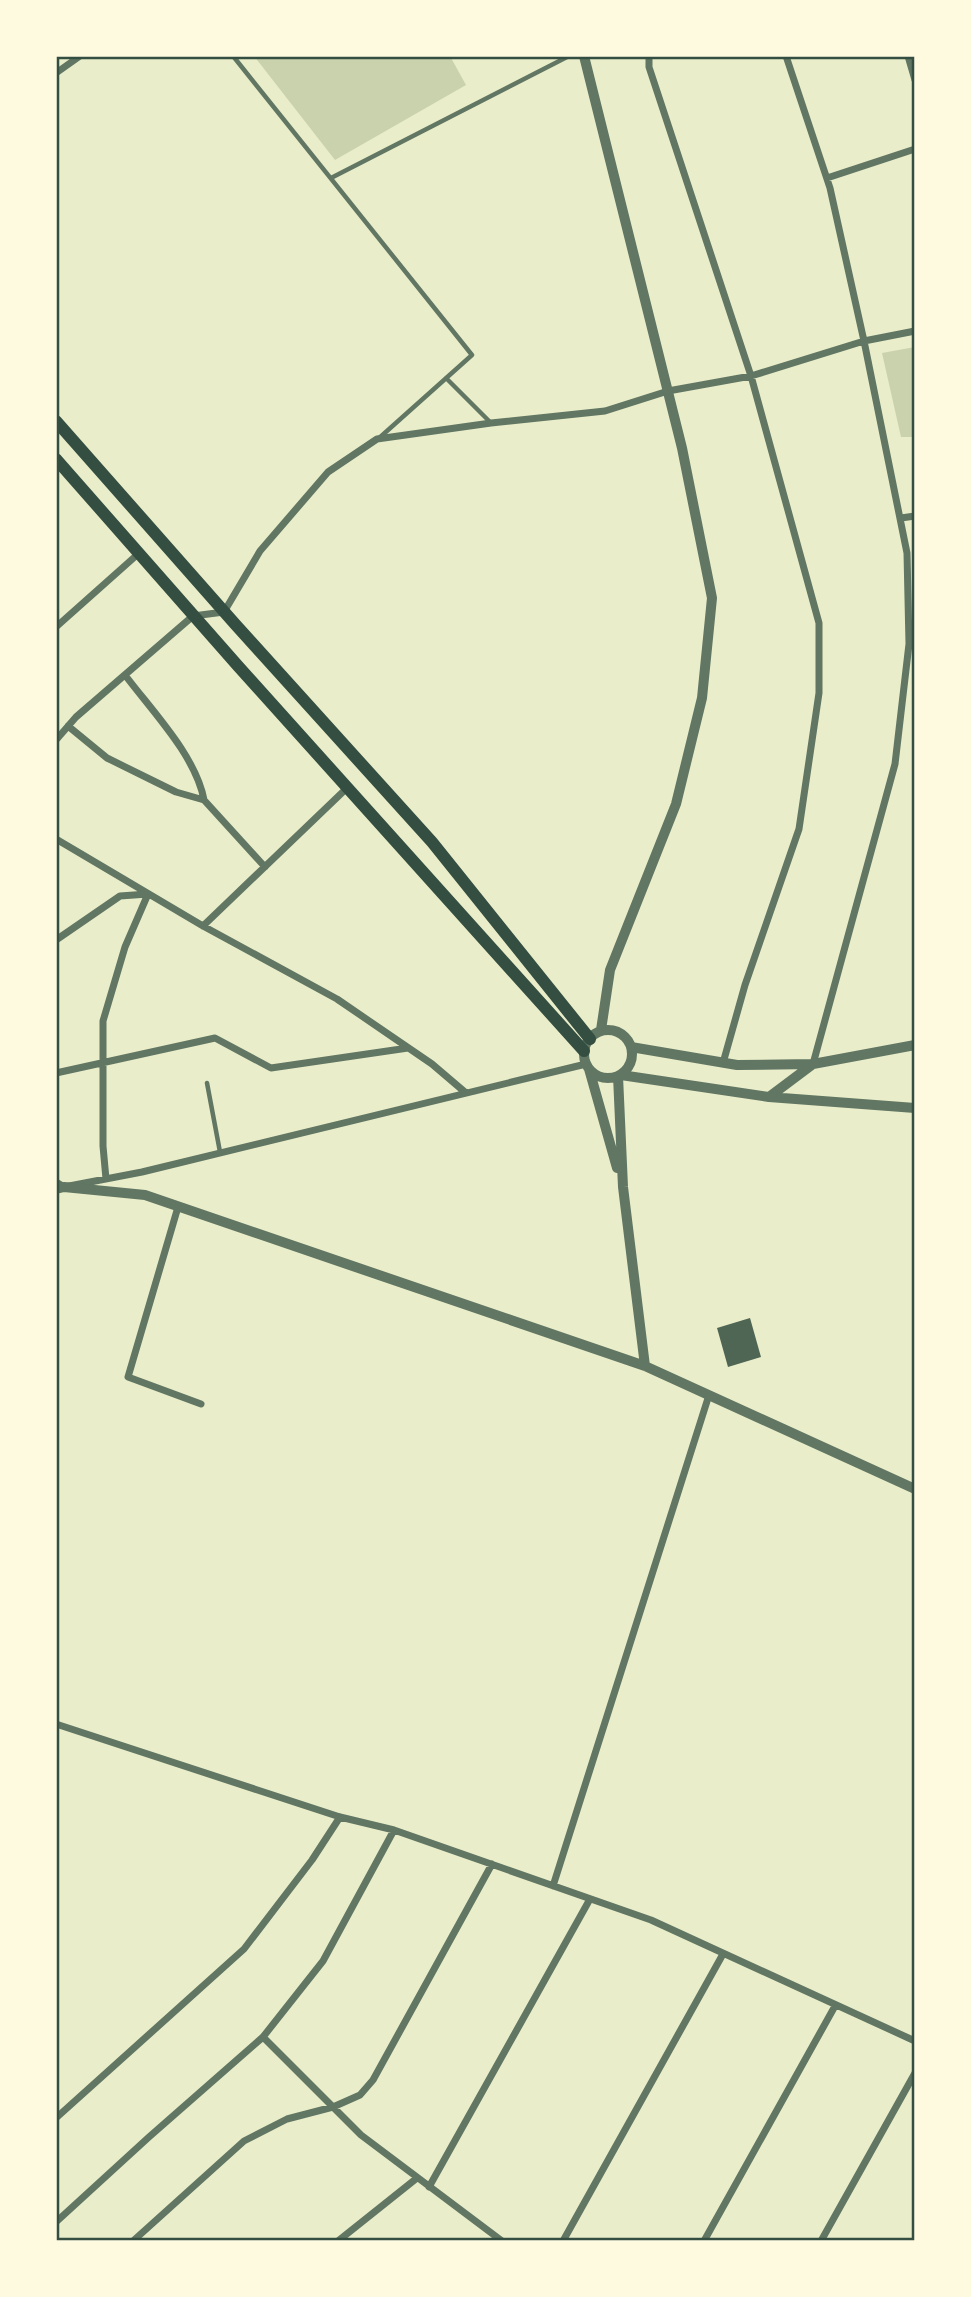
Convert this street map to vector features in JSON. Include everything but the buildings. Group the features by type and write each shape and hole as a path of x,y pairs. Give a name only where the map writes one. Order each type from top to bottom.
{"main road":[{"path":"56,421 432,842 590,1038"},
{"path":"56,459 586,1061"}],"street":[{"path":"56,73 80,56"},
{"path":"584,56 682,448 712,598 702,698 676,804 610,970 601,1030"},
{"path":"649,56 649,67 751,376 819,623 819,693 799,829 745,985 723,1063"},
{"path":"769,1097 813,1064 895,764 909,644 907,553 864,341 827,178 786,56"},
{"path":"908,56 915,80"},
{"path":"827,178 915,149"},
{"path":"56,740 68,726 193,616 224,612 260,551 328,472 377,439 605,411 668,391 751,376 864,341 915,331"},
{"path":"901,518 915,516"},
{"path":"56,627 138,554"},
{"path":"125,675 193,766 204,800"},
{"path":"68,726 107,758 176,792 204,800 265,867"},
{"path":"203,926 348,788"},
{"path":"57,842 337,999 432,1064 466,1093"},
{"path":"56,940 120,895 148,894"},
{"path":"106,1179 103,1146 103,1021 125,947 148,894"},
{"path":"623,1187 586,1061 590,1038 601,1030 620,1033 631,1047 630,1064 619,1075 623,1187 645,1366"},
{"path":"56,1073 215,1038 271,1068 408,1048"},
{"path":"631,1047 737,1065 813,1064 915,1045"},
{"path":"586,1061 599,1077 605,1078 619,1075 769,1097 915,1108"},
{"path":"59,1186 106,1179 220,1152 586,1061"},
{"path":"59,1186 145,1195 645,1366 915,1489"},
{"path":"178,1207 128,1377 201,1404"},
{"path":"553,1886 709,1395"},
{"path":"56,1724 341,1817 394,1830 651,1920 915,2041"},
{"path":"56,2119 244,1949 341,1817"},
{"path":"56,2222 263,2037 323,1961 394,1830"},
{"path":"133,2241 244,2141 287,2119 333,2107 360,2095 373,2080 492,1864"},
{"path":"429,2187 590,1899"},
{"path":"563,2241 723,1954"},
{"path":"704,2241 835,2006"},
{"path":"263,2037 361,2135 502,2241"},
{"path":"821,2241 915,2073"},
{"path":"338,2241 417,2178"}],"lane":[{"path":"233,56 472,355 377,439"},
{"path":"331,178 569,56"},
{"path":"446,378 491,424"},
{"path":"207,1083 220,1152"}],"green space":[{"path":"254,56 450,56 466,85 335,160"},
{"path":"915,347 915,437 901,437 882,353"}]}
